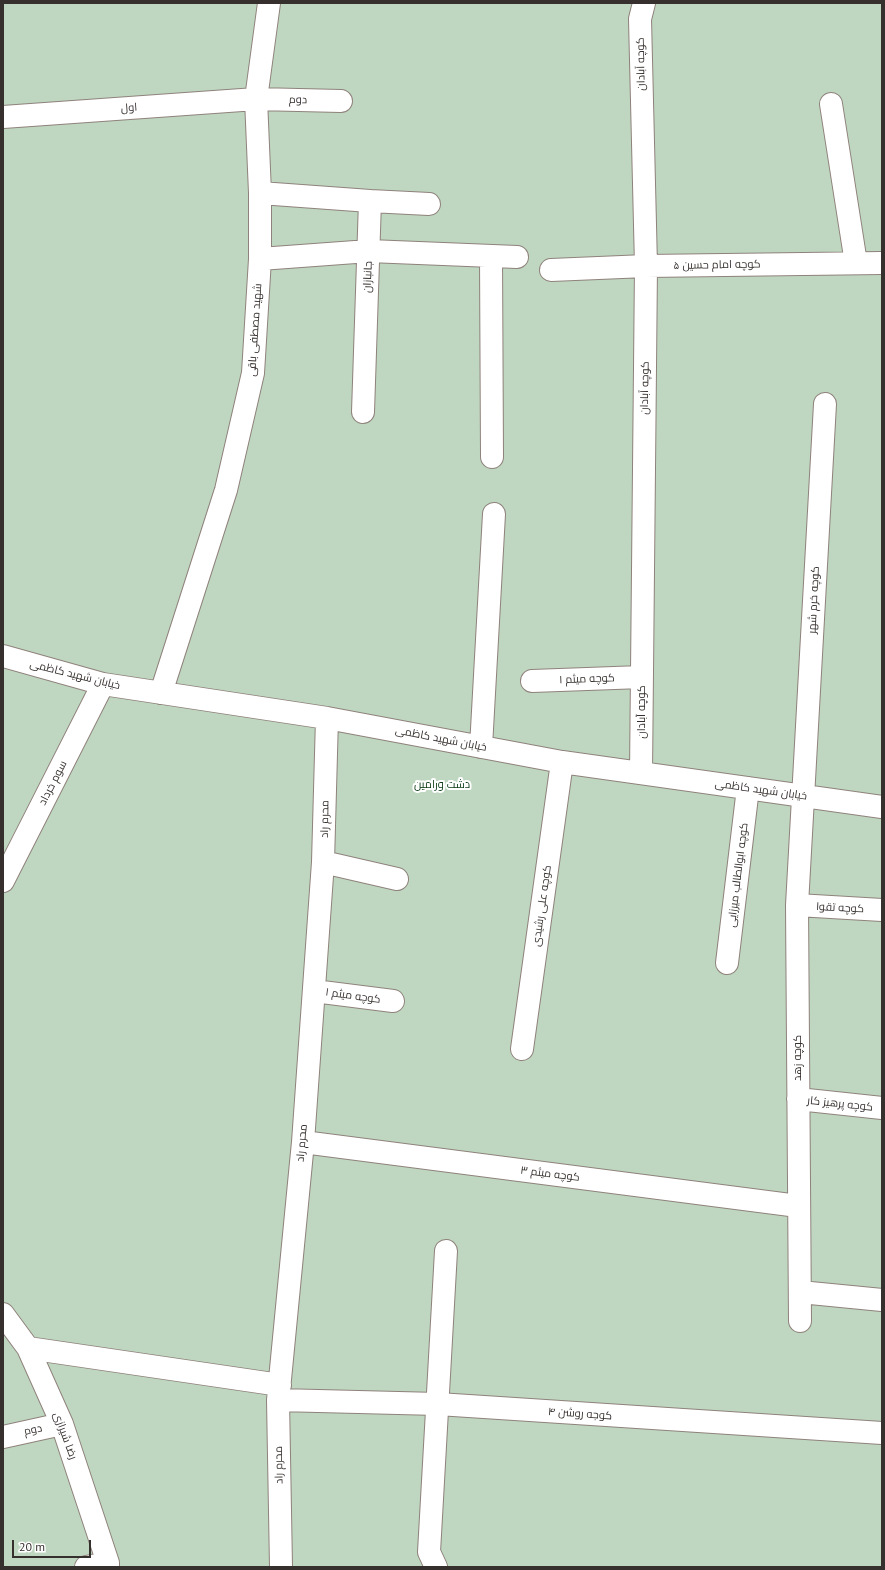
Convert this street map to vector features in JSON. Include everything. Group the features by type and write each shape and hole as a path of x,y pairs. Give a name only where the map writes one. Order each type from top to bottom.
{"street":[{"name":"شهید مصطفی باقی","path":"161,693 226,490 252,380 260,259 260,193 256,99 269,3"},
{"name":"کوچه آبادان","path":"641,773 646,266 640,19 644,3"},
{"name":"دوم","path":"256,99 341,101"},
{"name":"اول","path":"3,117 256,99"},
{"path":"831,104 856,263"},
{"path":"260,193 429,204"},
{"name":"جانبازان","path":"363,412 370,201"},
{"path":"260,259 369,251 517,257"},
{"path":"491,256 492,457"},
{"name":"کوچه امام حسین ۵","path":"551,270 646,266 882,263"},
{"name":"کوچه خرم شهر","path":"804,796 825,404"},
{"path":"481,747 494,514"},
{"name":"خیابان شهید کاظمی","path":"3,656 102,684 327,718 562,762 882,807"},
{"name":"کوچه میثم ۱","path":"532,681 642,677"},
{"name":"سوم خرداد","path":"3,881 102,684"},
{"name":"محرم راد","path":"281,1567 279,1393 303,1142 314,991 323,862 327,718"},
{"name":"کوچه علی رشیدی","path":"522,1049 562,762"},
{"name":"کوچه ابوالطالب میرزایی","path":"727,963 748,788"},
{"name":"کوچه زهد","path":"800,1321 797,905 804,796"},
{"path":"323,862 397,878"},
{"name":"کوچه تقوا","path":"797,905 882,910"},
{"name":"کوچه میثم ۱","path":"314,991 393,1001"},
{"name":"کوچه پرهیز کار","path":"798,1100 882,1108"},
{"name":"کوچه میثم ۳","path":"303,1142 798,1206"},
{"path":"436,1567 429,1552 446,1251"},
{"path":"800,1292 882,1300"},
{"name":"رضا شیرازی","path":"3,1314 28,1348 62,1424 108,1565"},
{"name":"کوجه روشن ۴","path":"28,1348 279,1393 882,1433"},
{"name":"دوم","path":"3,1437 62,1424"},
{"path":"86,1567 108,1565"}],"green space":[{"name":"دشت ورامین","path":"3,3 882,3 882,1567 3,1567"}]}
